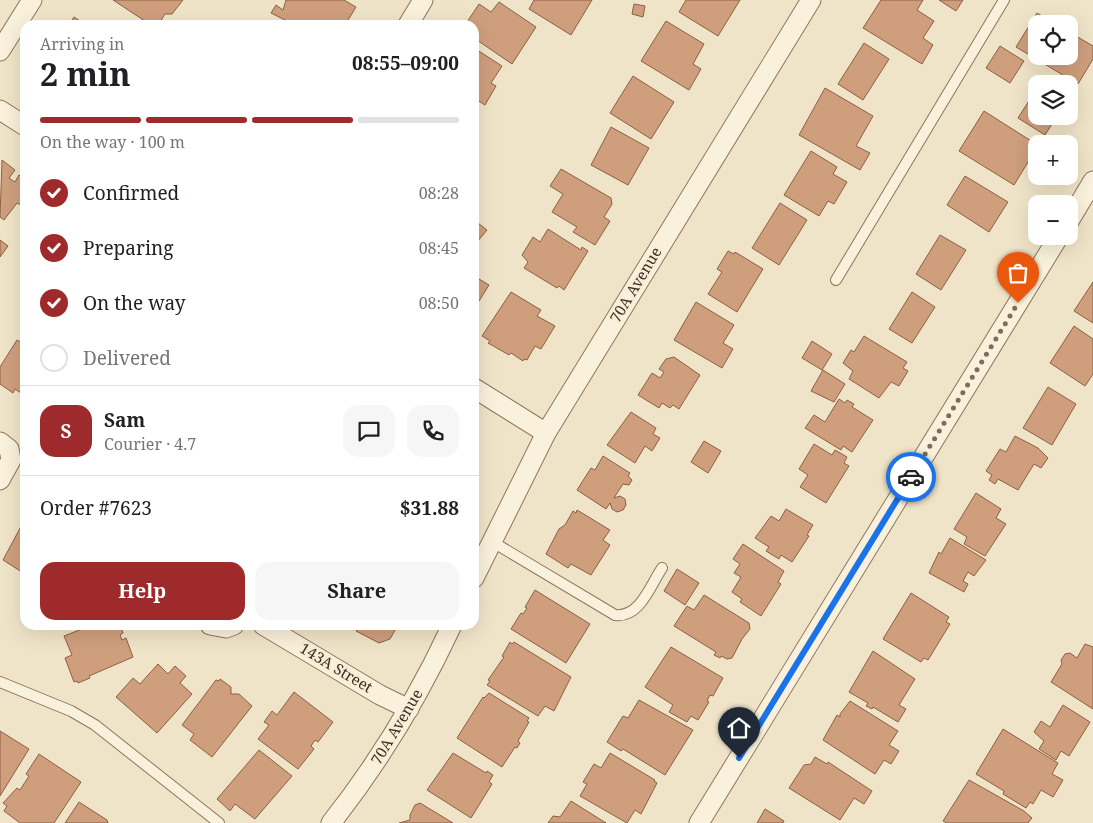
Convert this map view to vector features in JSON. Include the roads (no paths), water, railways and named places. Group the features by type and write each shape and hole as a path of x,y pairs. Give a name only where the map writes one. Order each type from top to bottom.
{"street":[{"path":"0,51 32,0"},
{"path":"411,20 423,0"},
{"name":"70A Avenue","path":"479,567 546,433 811,0"},
{"path":"0,110 20,123"},
{"path":"1078,206 1093,181"},
{"path":"699,823 1053,245"},
{"path":"479,391 546,433"},
{"path":"0,442 9,449 11,460 0,480"},
{"name":"143A Street","path":"272,630 380,695 409,709"},
{"name":"70A Avenue","path":"331,823 375,766 409,709 449,630"}],"lane":[{"path":"836,280 1004,0"},
{"path":"491,541 615,615 624,616 637,608 662,568"},
{"path":"0,682 71,711 94,724 219,823"}]}
